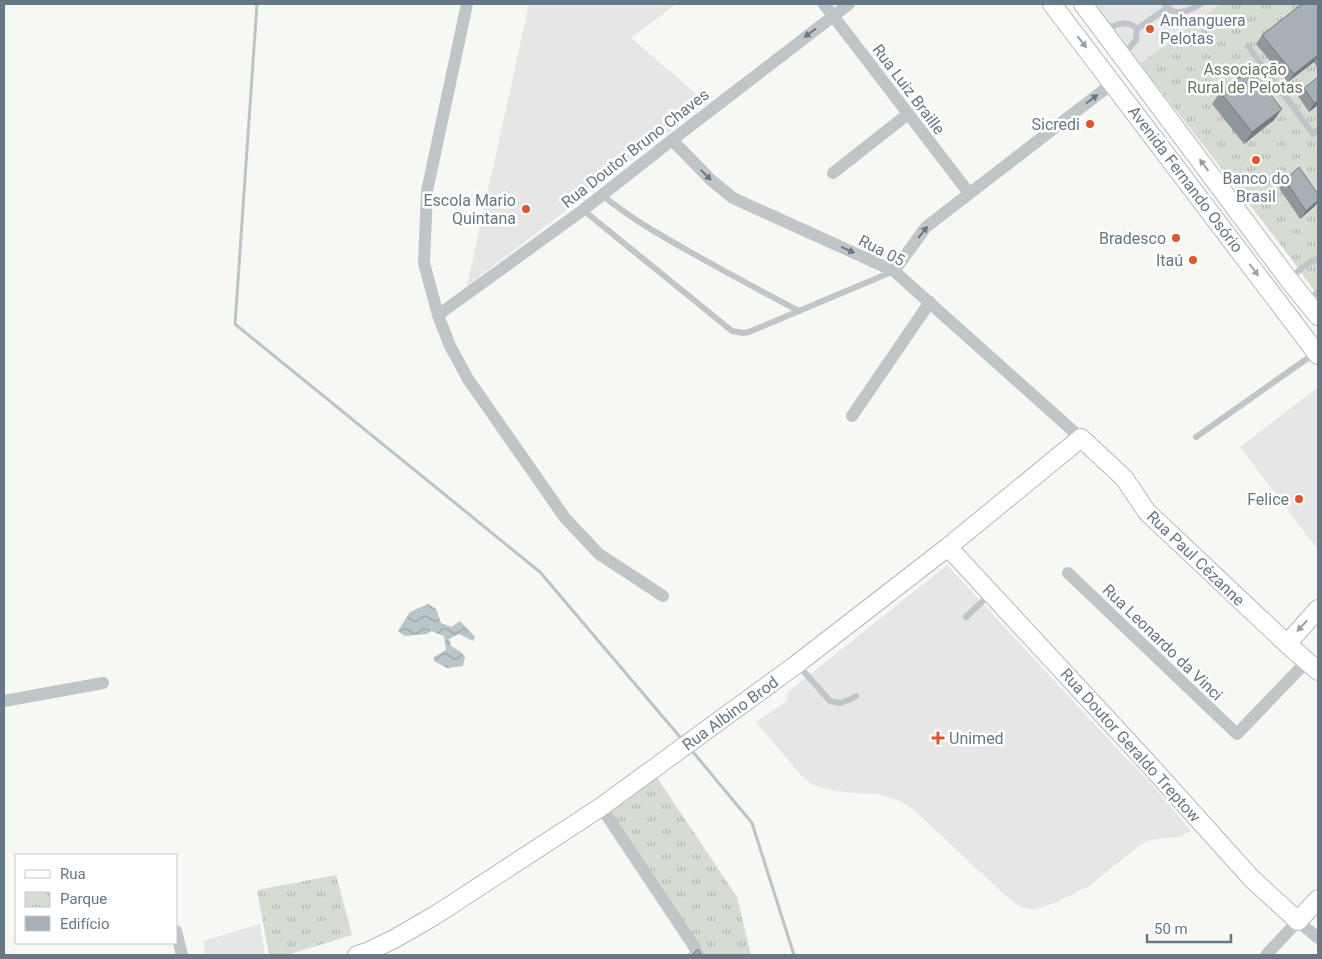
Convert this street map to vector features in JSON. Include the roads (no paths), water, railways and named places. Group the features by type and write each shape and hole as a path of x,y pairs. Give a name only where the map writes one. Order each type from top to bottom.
{"street":[{"path":"467,4 426,191 424,262 438,315 450,346 468,379 565,518 599,554 663,596"},
{"name":"Rua Luiz Braille","path":"824,4 969,193"},
{"name":"Rua Doutor Bruno Chaves","path":"438,315 583,210 849,4"},
{"name":"Avenida Fernando Osório","path":"1052,4 1317,354"},
{"name":"Avenida Fernando Osório","path":"1084,4 1289,280 1313,297 1318,316"},
{"path":"894,271 926,227 1113,83"},
{"path":"833,173 908,114"},
{"name":"Rua 05","path":"672,140 711,180 733,198 894,271 1081,438"},
{"path":"852,416 930,302"},
{"name":"Rua Albino Brod","path":"364,954 415,928 601,807 797,664 948,547 1081,438"},
{"name":"Rua Paul Cézanne","path":"1081,438 1124,478 1147,512 1312,666"},
{"name":"Rua Doutor Geraldo Treptow","path":"948,547 1148,763 1252,879 1318,938"},
{"name":"Rua Leonardo da Vinci","path":"1068,573 1237,734 1312,666"},
{"path":"1287,644 1318,609"},
{"path":"4,701 104,683"},
{"path":"601,807 693,953"},
{"path":"1266,955 1318,899"},
{"path":"178,939 182,955"}],"lane":[{"path":"1123,55 1136,40 1138,29 1166,6 1173,11 1183,12 1194,9 1200,4"},
{"path":"1103,30 1128,22 1138,29"},
{"path":"1248,46 1313,134 1318,130"},
{"path":"602,195 630,217 799,311"},
{"path":"583,210 732,331 749,332 894,271"},
{"path":"1289,280 1309,263 1318,259"},
{"path":"1196,437 1317,354"},
{"path":"966,617 991,594"},
{"path":"797,664 830,701 840,703 856,696"}],"water":[{"path":"428,604 436,609 441,623 451,627 460,621 475,637 473,641 459,634 449,639 451,646 465,657 463,666 447,668 434,661 434,657 446,650 444,636 431,631 427,634 405,636 398,631 410,612"}],"waterway":[{"path":"257,4 235,324 540,572 680,737"},
{"path":"693,752 752,823 794,955"}],"place":[{"name":"Anhanguera Pelotas","path":"1150,29"},
{"name":"Sicredi","path":"1090,124"},
{"name":"Banco do Brasil","path":"1256,160"},
{"name":"Escola Mario Quintana","path":"526,209"},
{"name":"Bradesco","path":"1176,238"},
{"name":"Itaú","path":"1193,260"},
{"name":"Felice","path":"1299,499"},
{"name":"Unimed","path":"938,738"}],"park label":[{"name":"Associação Rural de Pelotas","path":"1245,78"}]}
